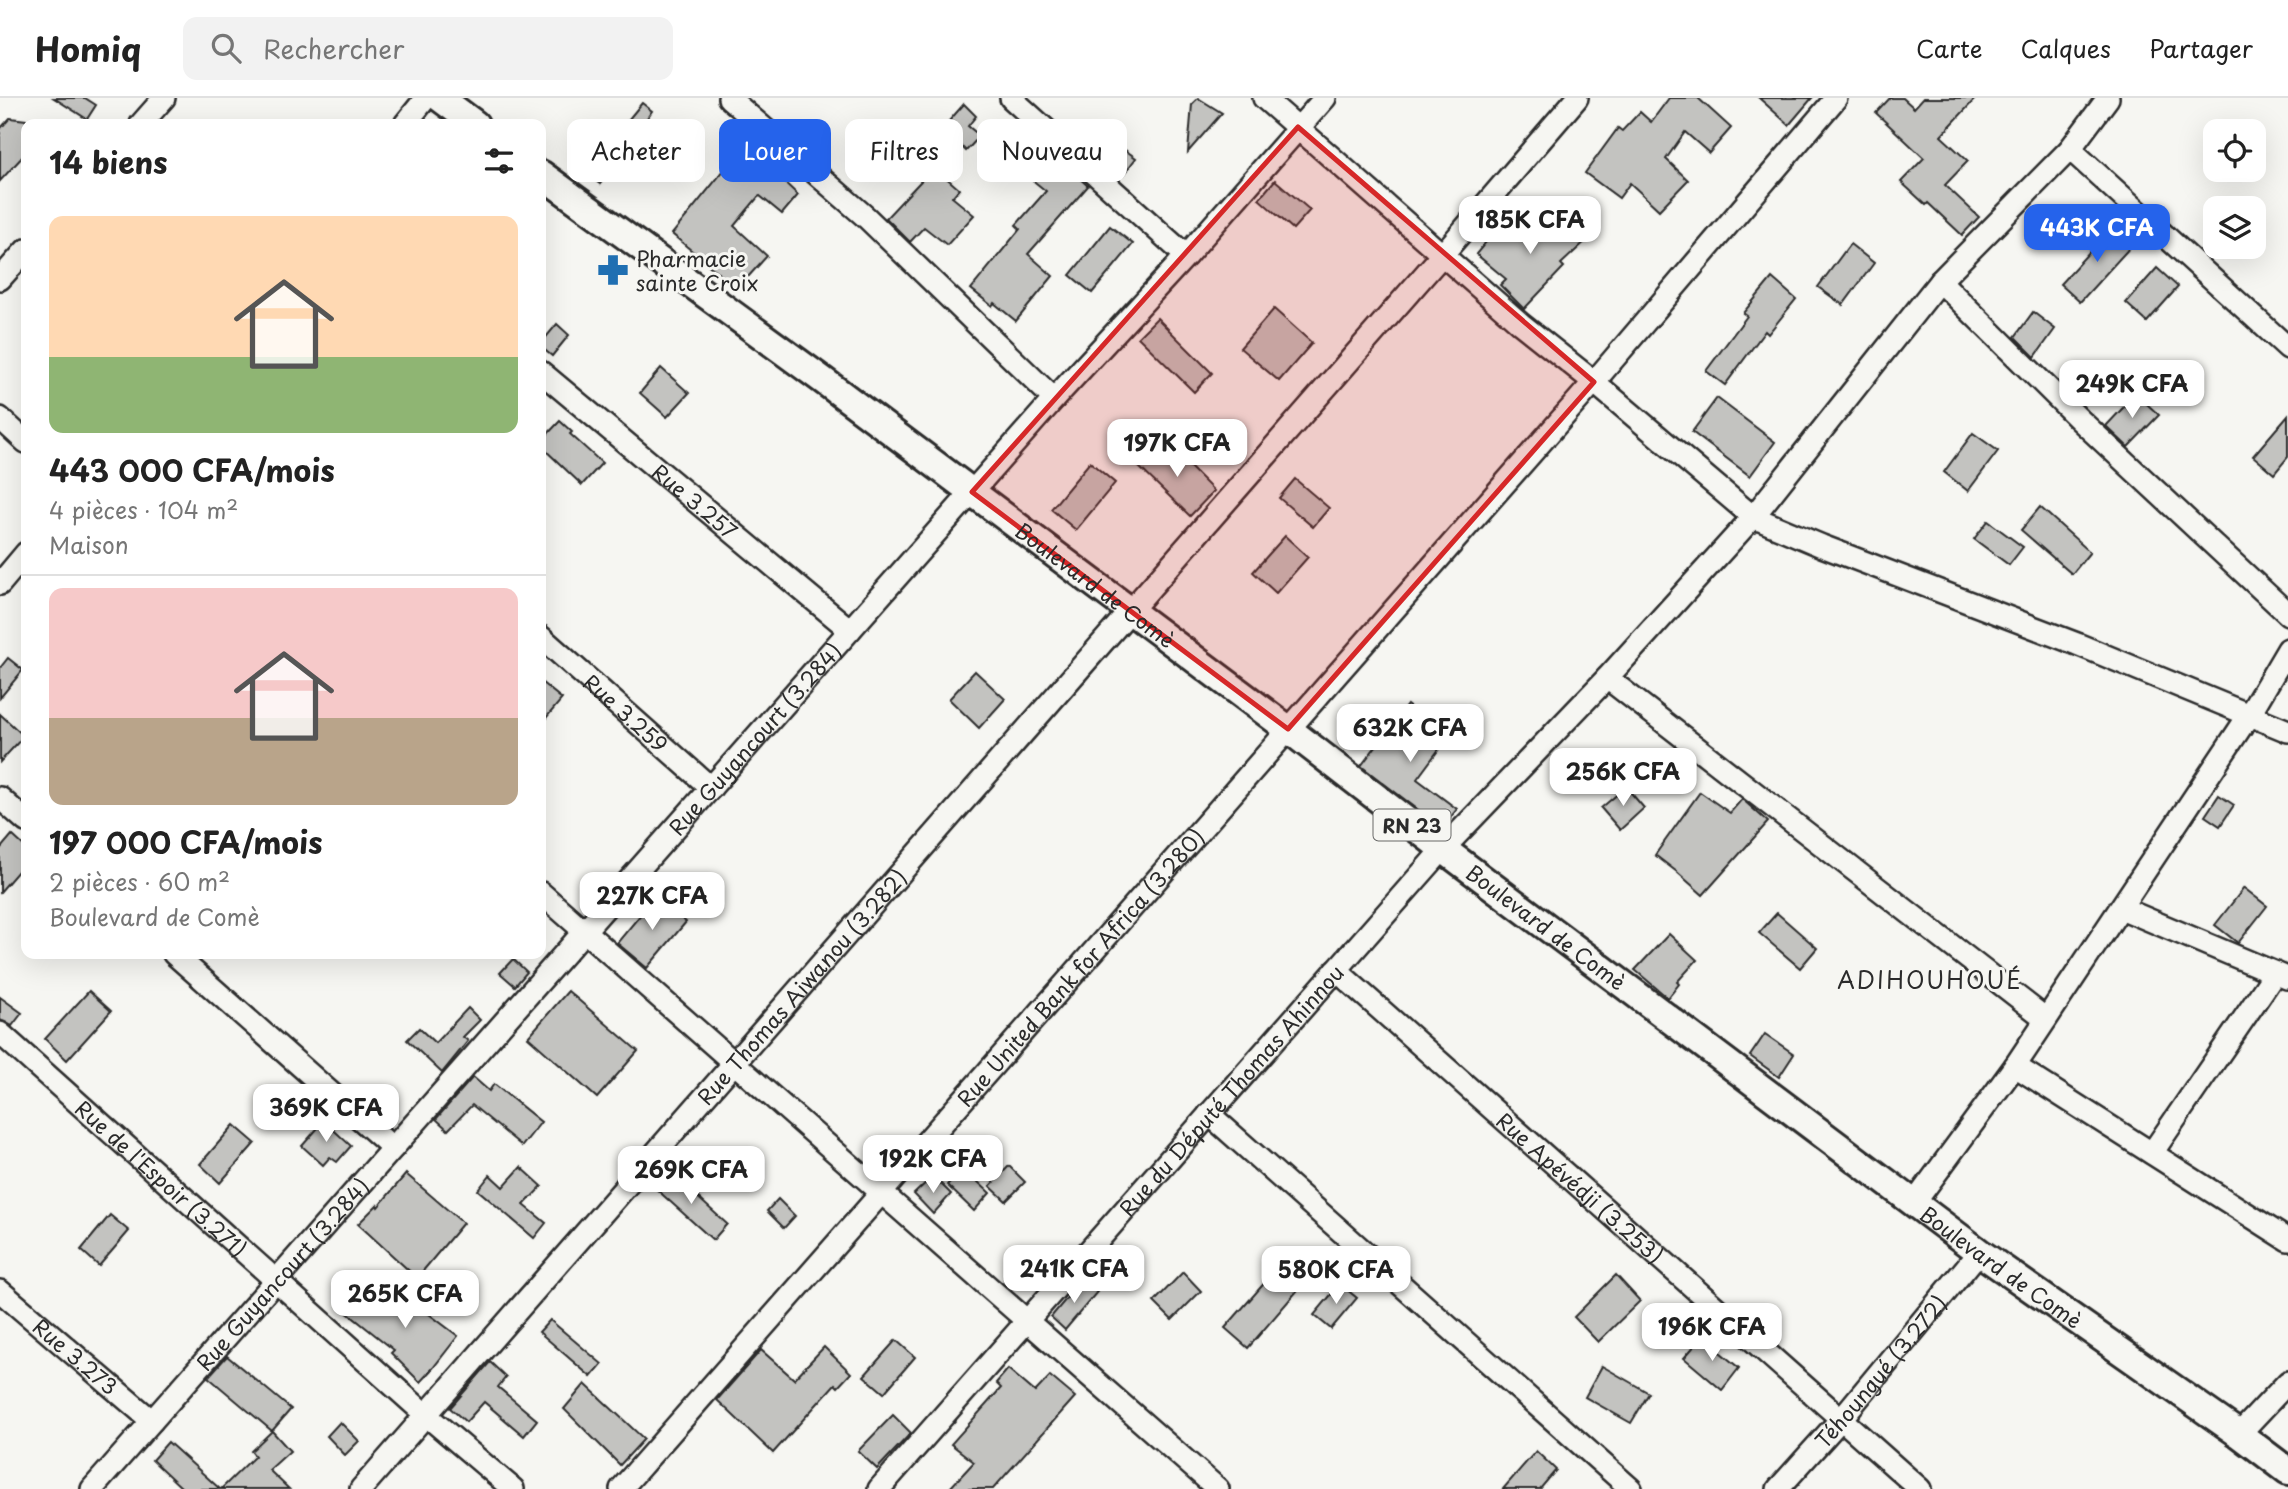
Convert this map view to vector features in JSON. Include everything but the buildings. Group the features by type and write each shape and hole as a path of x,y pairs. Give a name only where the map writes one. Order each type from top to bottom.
{"main road":[{"path":"440,98 468,119"},
{"name":"Boulevard de Comè","path":"546,178 1131,611 1979,1252 2288,1471"}],"street":[{"path":"145,119 164,98"},
{"path":"409,119 426,98"},
{"path":"729,98 867,218 1054,399"},
{"path":"1011,98 1186,256"},
{"path":"1264,98 1521,324 1753,517 2077,644 2288,732"},
{"name":"Rue Guyancourt (3.284)","path":"92,1489 1054,399 1186,256 1325,98"},
{"name":"Rue Thomas Aiwanou (3.282)","path":"361,1489 1577,98"},
{"name":"Rue United Bank for Africa (3.280)","path":"621,1489 1594,382 1836,98"},
{"name":"Rue du Député Thomas Ahinnou","path":"879,1489 1443,849 1607,678 1753,517 1940,281 2070,149 2108,98"},
{"path":"2070,149 2288,348"},
{"path":"0,279 21,256"},
{"path":"1940,281 2080,420 2288,614"},
{"name":"Rue 3.257","path":"546,376 850,630"},
{"path":"0,418 21,437"},
{"path":"0,584 21,560"},
{"name":"Rue 3.259","path":"546,642 711,788"},
{"path":"1915,1202 2015,1066 2249,715 2288,649"},
{"path":"1607,678 2046,1019"},
{"path":"0,798 21,817"},
{"path":"546,898 1219,1489"},
{"path":"2121,908 2281,976 2152,1153"},
{"path":"180,959 393,1148"},
{"name":"Rue Apévédji (3.253)","path":"1336,970 1920,1489"},
{"name":"Rue de l'Espoir (3.271)","path":"0,1033 276,1282 513,1489"},
{"path":"2015,1066 2288,1240"},
{"path":"1209,1114 1631,1489"},
{"name":"Téhoungué (3.272)","path":"1778,1489 1841,1419 1979,1252"},
{"name":"Rue 3.273","path":"0,1292 152,1422"},
{"path":"2239,1434 2288,1382"}],"highlighted area":[{"path":"1298,127 1594,382 1288,729 972,492"}],"place":[{"name":"Pharmacie sainte Croix","path":"613,270"}],"district":[{"name":"ADIHOUHOUÉ","path":"1930,979"}]}
